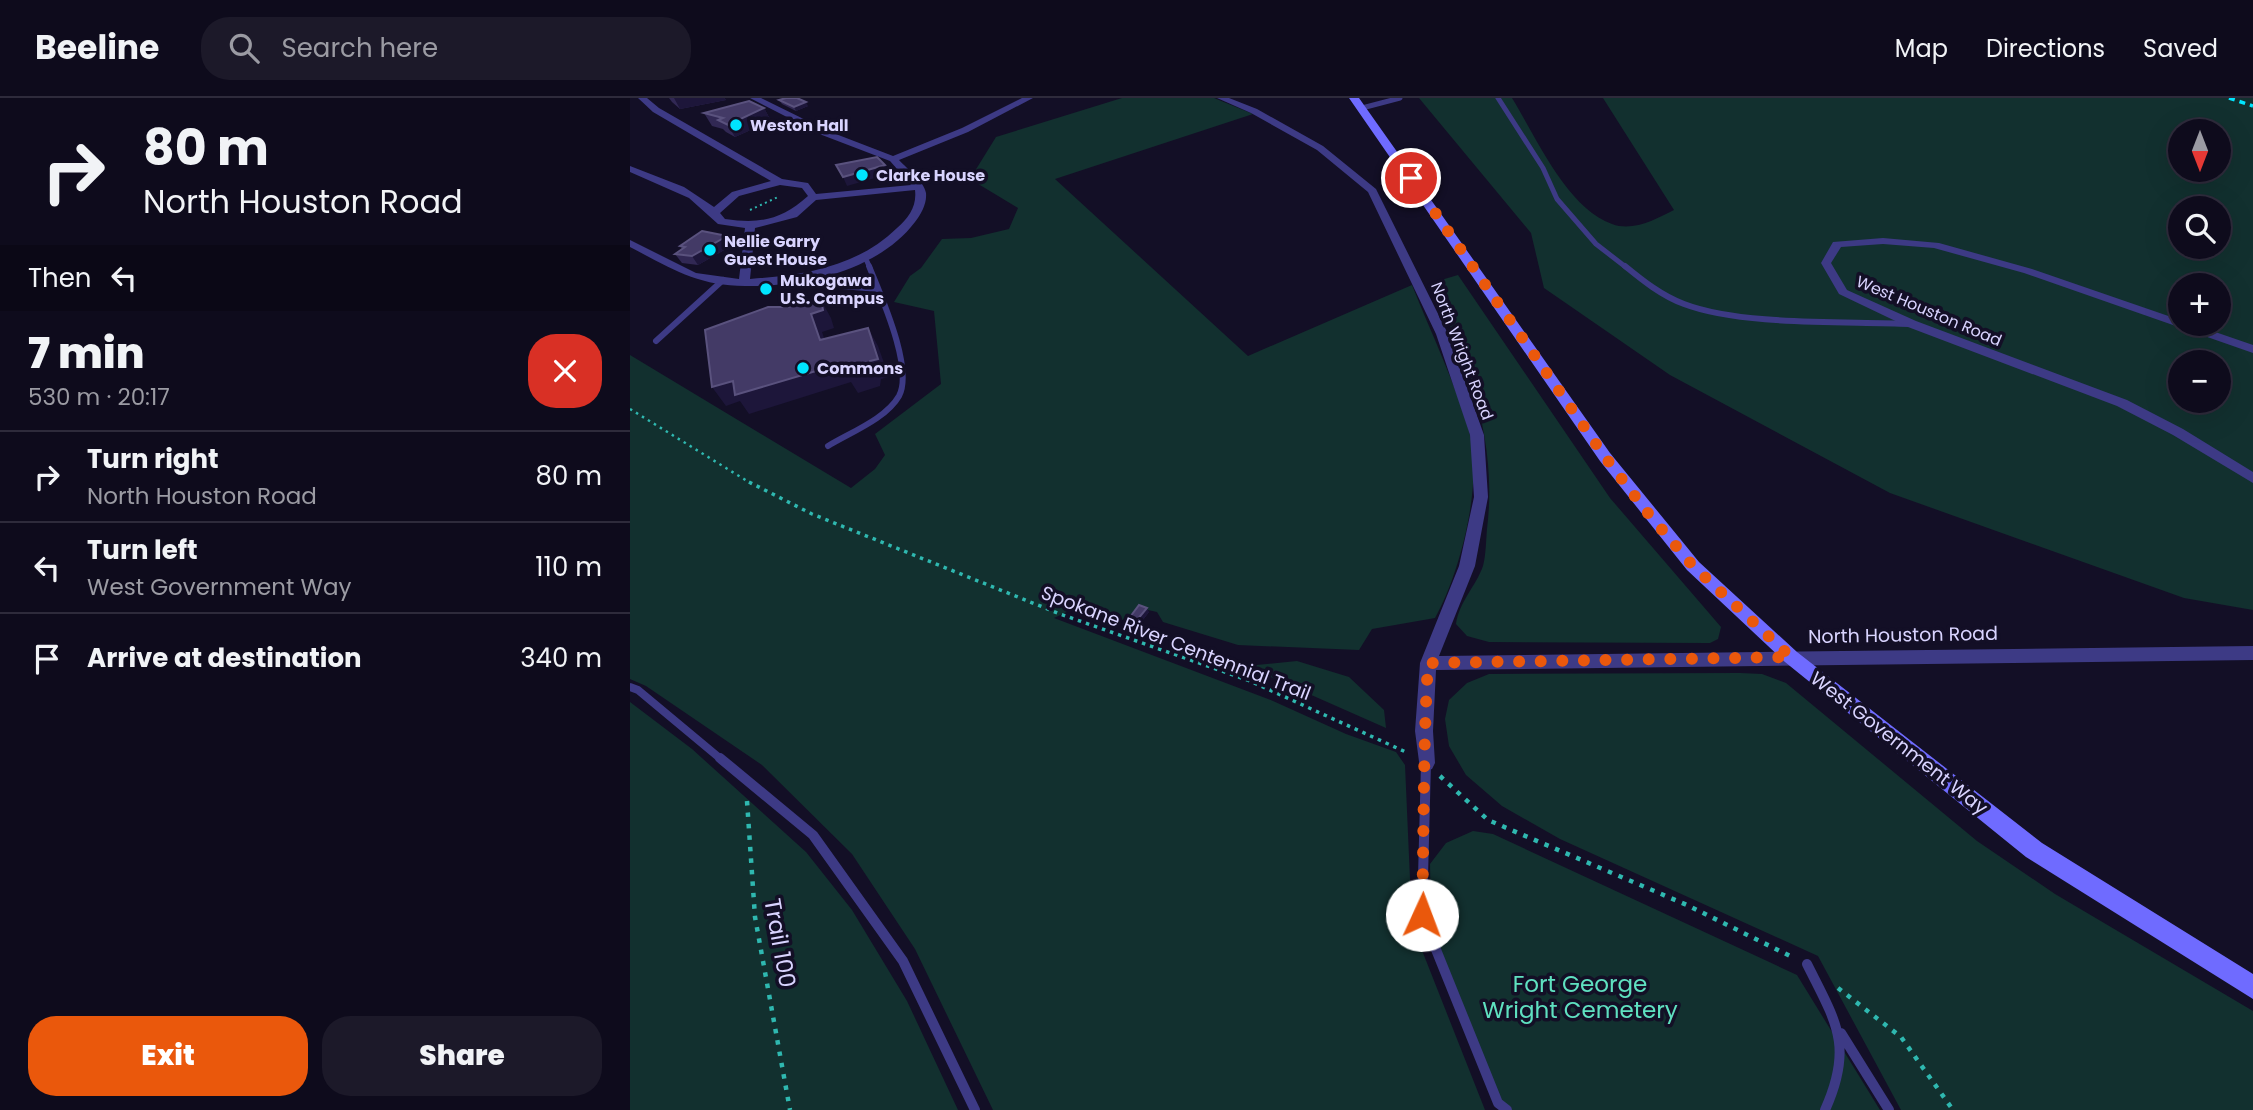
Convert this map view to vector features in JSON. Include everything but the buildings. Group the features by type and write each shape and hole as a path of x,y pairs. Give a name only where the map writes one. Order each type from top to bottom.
{"main road":[{"name":"West Government Way","path":"1358,103 1605,457 1693,566 1791,657 2034,850 2253,987"}],"street":[{"path":"642,98 656,110 780,182"},
{"path":"630,243 693,276 744,283 780,280 854,264 897,236 918,212 921,193 919,187 893,159 825,133 754,98"},
{"path":"893,159 965,130 1029,98"},
{"name":"North Wright Road","path":"1221,98 1254,111 1320,148 1372,191 1420,285 1464,391 1477,435 1480,496 1468,566 1428,663 1424,731 1426,763"},
{"path":"630,169 674,186 715,212 722,222 750,226 793,215 804,208 813,197 919,187"},
{"path":"715,212 725,199 739,191 780,182 805,185 813,197"},
{"path":"744,283 750,226"},
{"name":"West Houston Road","path":"2253,349 2028,271 1935,245 1883,241 1837,244 1826,263 1843,292 1912,324 2122,403 2178,432 2253,478"},
{"name":"North Houston Road","path":"1428,663 2253,653"}],"lane":[{"path":"1358,103 1401,98"},
{"path":"1498,98 1507,118 1543,168 1556,199 1588,235 1647,284 1683,304 1736,316 1912,324"},
{"path":"828,446 894,402 902,388 902,364 865,257"},
{"path":"656,341 723,280"},
{"path":"780,280 814,286 878,289"},
{"path":"630,687 638,690 813,835 903,961 975,1110"},
{"path":"1426,763 1422,915 1502,1108"},
{"path":"1807,964 1841,1033 1889,1110"},
{"path":"1825,1110 1840,1083 1841,1033"}],"path":[{"path":"722,222 805,185"},
{"path":"739,191 793,215"},
{"name":"Spokane River Centennial Trail","path":"630,409 742,479 849,530 1060,614 1250,681 1395,746"},
{"path":"1426,763 1488,820 1687,905 1807,964 1901,1037 1953,1110"},
{"name":"Trail 100","path":"747,780 746,828 755,908 790,1110"}],"green space":[{"path":"1122,98 1214,98 1253,114 1055,179 1248,356 1412,285 1450,376 1469,431 1474,475 1471,501 1461,553 1435,618 1372,629 1359,650 1238,645 1163,622 1157,612 1139,608 1121,621 1075,608 1054,618 1273,701 1346,734 1396,752 1405,765 1412,925 1485,1110 993,1110 915,949 852,854 762,765 646,686 630,679 630,355 851,488 875,469 885,455 875,434 941,384 934,311 894,302 910,276 921,268 942,239 971,238 1009,229 1018,208 970,179 996,137"},
{"path":"1419,98 1512,98 1554,170 1581,203 1596,216 1612,224 1628,226 1644,223 1674,210 1603,98 2253,98 2253,610 2184,598 1890,493 1670,375 1544,288 1531,233"},
{"path":"1458,275 1610,498 1721,627 1718,639 1710,643 1489,642 1467,636 1456,624 1460,608 1483,566 1489,496 1488,464 1477,402 1457,343 1431,283"},
{"path":"1297,661 1349,677 1384,710 1386,728 1246,666"},
{"path":"1489,674 1762,674 1786,683 1977,841 2055,894 2253,1011 2253,1110 1901,1110 1818,956 1560,839 1502,806 1466,775 1449,746 1445,719 1449,700 1467,683"},
{"path":"630,702 692,749 806,852 852,910 907,1001 958,1110 630,1110"},
{"name":"Fort George Wright Cemetery","path":"1473,831 1493,834 1797,975 1880,1110 1505,1110 1442,959 1431,919 1430,864 1446,843"}],"railway":[{"path":"2229,98 2253,106"}],"place":[{"name":"Weston Hall","path":"736,125"},
{"name":"Clarke House","path":"862,175"},
{"name":"Nellie Garry Guest House","path":"710,250"},
{"name":"Mukogawa U.S. Campus","path":"766,289"},
{"name":"Commons","path":"803,368"}],"route":[{"path":"1411,178 1605,457 1647,512 1693,566 1791,657 1428,663 1424,731 1426,801 1422,915"}]}
